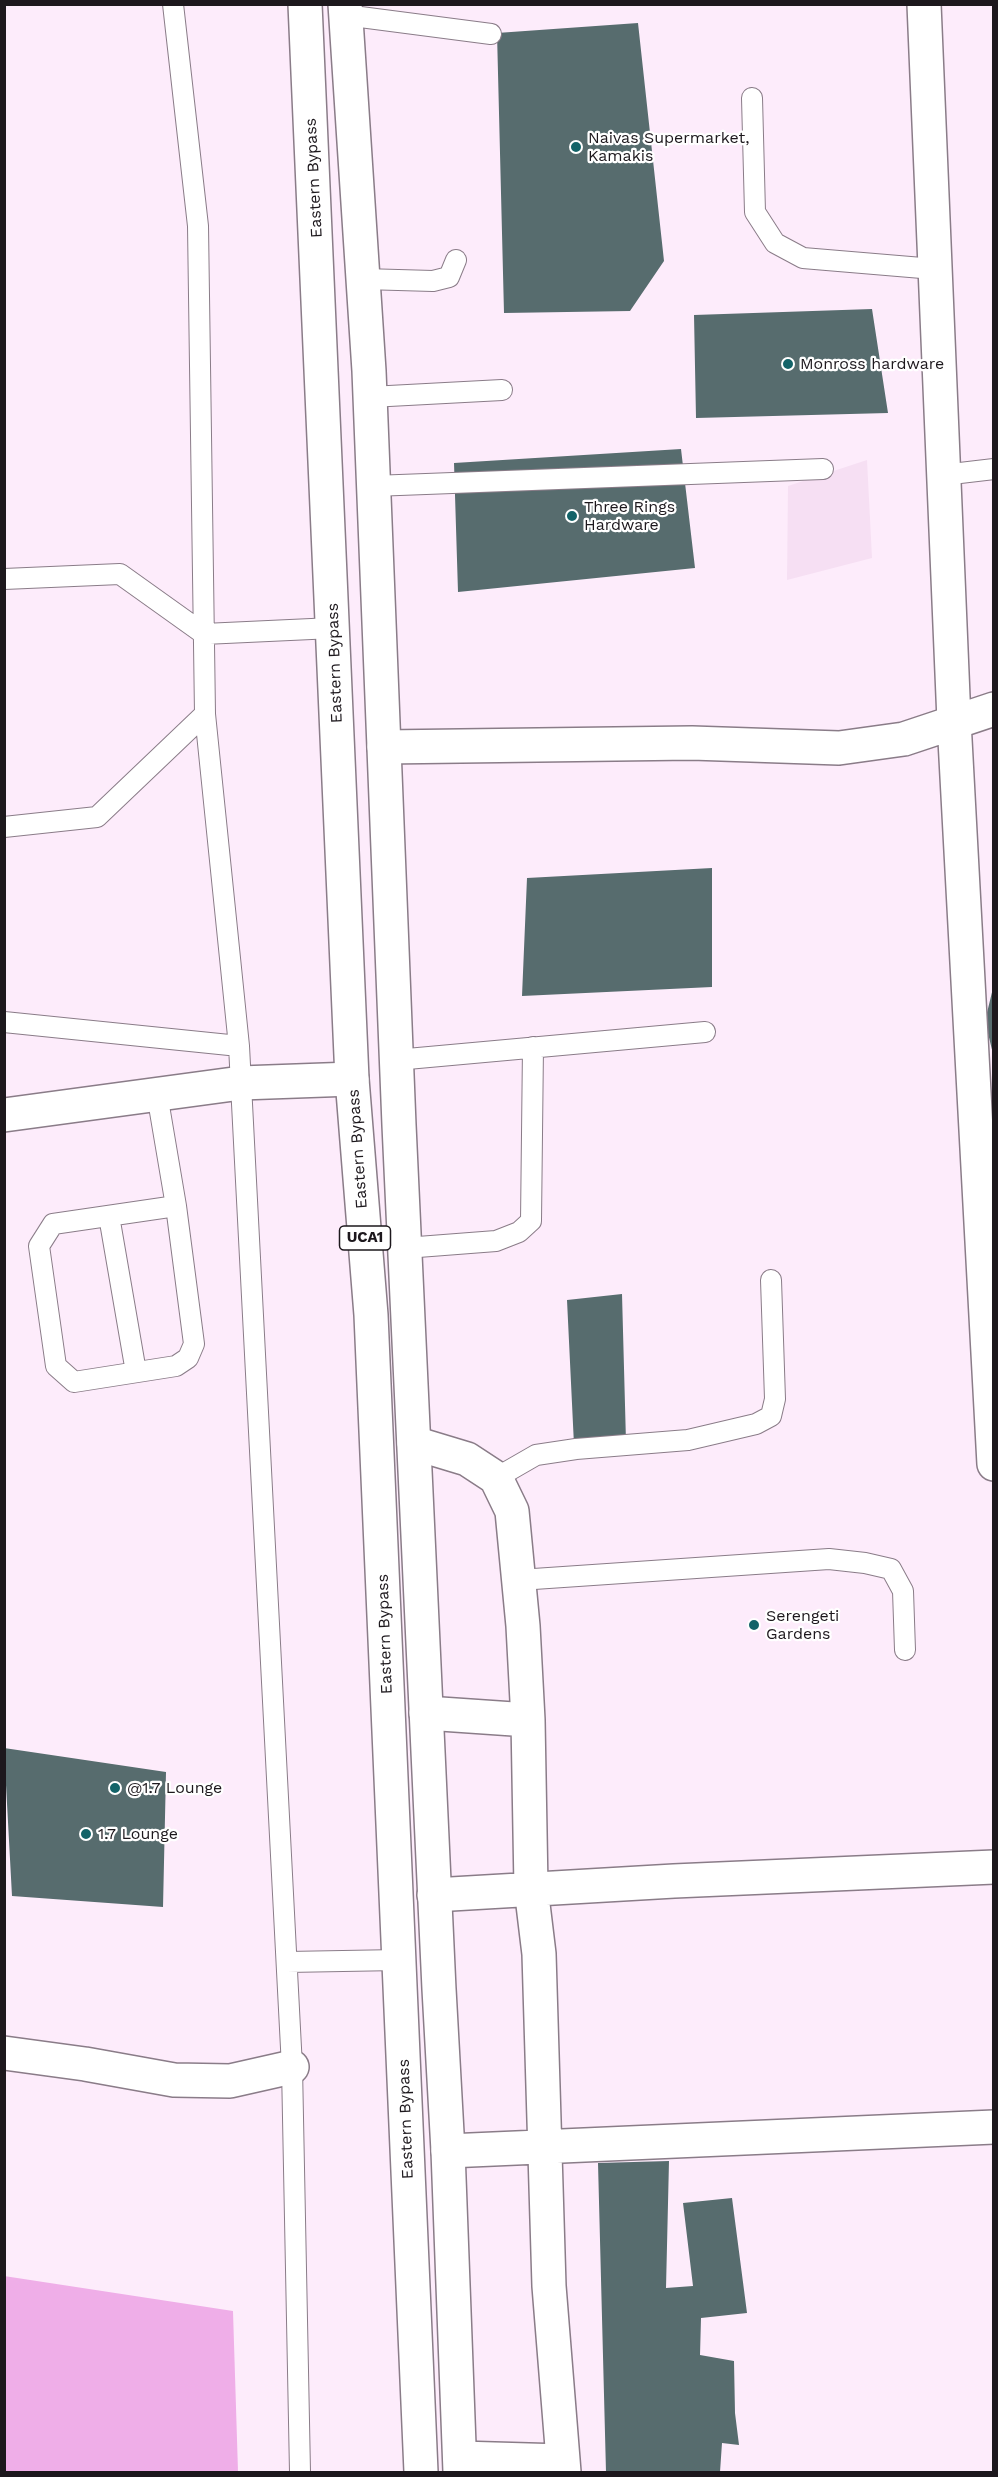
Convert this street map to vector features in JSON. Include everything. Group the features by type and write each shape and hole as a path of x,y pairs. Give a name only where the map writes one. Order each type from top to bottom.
{"street":[{"name":"Eastern Bypass","path":"305,4 352,1079 371,1316 421,2472"},
{"path":"924,4 954,721 990,1324 993,1464"},
{"name":"UCA1","path":"345,10 370,397 396,1060 448,2151 460,2465"},
{"path":"384,747 692,742 840,748 904,739 993,709"},
{"path":"4,1115 241,1083 352,1079"},
{"path":"414,1443 467,1459 496,1478 512,1511 528,1720 531,1888 539,1954 549,2286 564,2467 460,2465"},
{"path":"426,1713 528,1720"},
{"path":"434,1895 531,1888 993,1867"},
{"path":"4,2053 85,2064 174,2080 230,2081 292,2067"},
{"path":"448,2151 993,2127"}],"lane":[{"path":"173,4 198,226 205,714 241,1083 292,2067 300,2472"},
{"path":"345,10 491,34"},
{"path":"752,98 755,212 775,243 803,258 934,269"},
{"path":"363,279 433,282 448,277 456,260"},
{"path":"370,397 502,390"},
{"path":"374,486 823,469"},
{"path":"943,475 993,469"},
{"path":"4,579 120,574 204,634 333,628"},
{"path":"4,827 97,817 205,714"},
{"path":"4,1022 239,1046"},
{"path":"396,1060 705,1032"},
{"path":"405,1248 496,1241 519,1232 531,1221 533,1047"},
{"path":"157,1094 176,1206 194,1344 188,1358 176,1366 74,1382 56,1366 39,1246 53,1224 176,1206"},
{"path":"109,1216 136,1372"},
{"path":"496,1478 536,1455 576,1449 688,1440 756,1424 771,1416 775,1399 771,1280"},
{"path":"519,1580 829,1559 865,1563 891,1569 903,1591 905,1650"},
{"path":"287,1962 399,1960"}],"shaded area":[{"path":"867,460 872,558 787,580 788,486"},
{"path":"4,2276 233,2311 238,2472 5,2472"}],"building":[{"name":"Naivas Supermarket, Kamakis","path":"638,23 664,261 630,311 504,313 497,33"},
{"name":"Monross hardware","path":"872,309 888,413 696,418 694,315"},
{"name":"Three Rings Hardware","path":"681,449 695,568 458,592 454,463"},
{"path":"712,868 712,987 522,996 527,878"},
{"path":"993,988 994,1054 985,1021"},
{"path":"622,1294 626,1442 574,1445 567,1300"},
{"name":"1.7 Lounge","path":"4,1748 166,1772 163,1907 12,1896"},
{"path":"669,2161 666,2288 693,2286 683,2203 732,2198 747,2313 701,2318 700,2355 734,2361 735,2413 739,2445 722,2443 720,2472 606,2472 598,2163"}],"place":[{"name":"Naivas Supermarket, Kamakis","path":"576,147"},
{"name":"Monross hardware","path":"788,364"},
{"name":"Three Rings Hardware","path":"572,516"},
{"name":"Serengeti Gardens","path":"754,1625"},
{"name":"@1.7 Lounge","path":"115,1788"},
{"name":"1.7 Lounge","path":"86,1834"}]}
